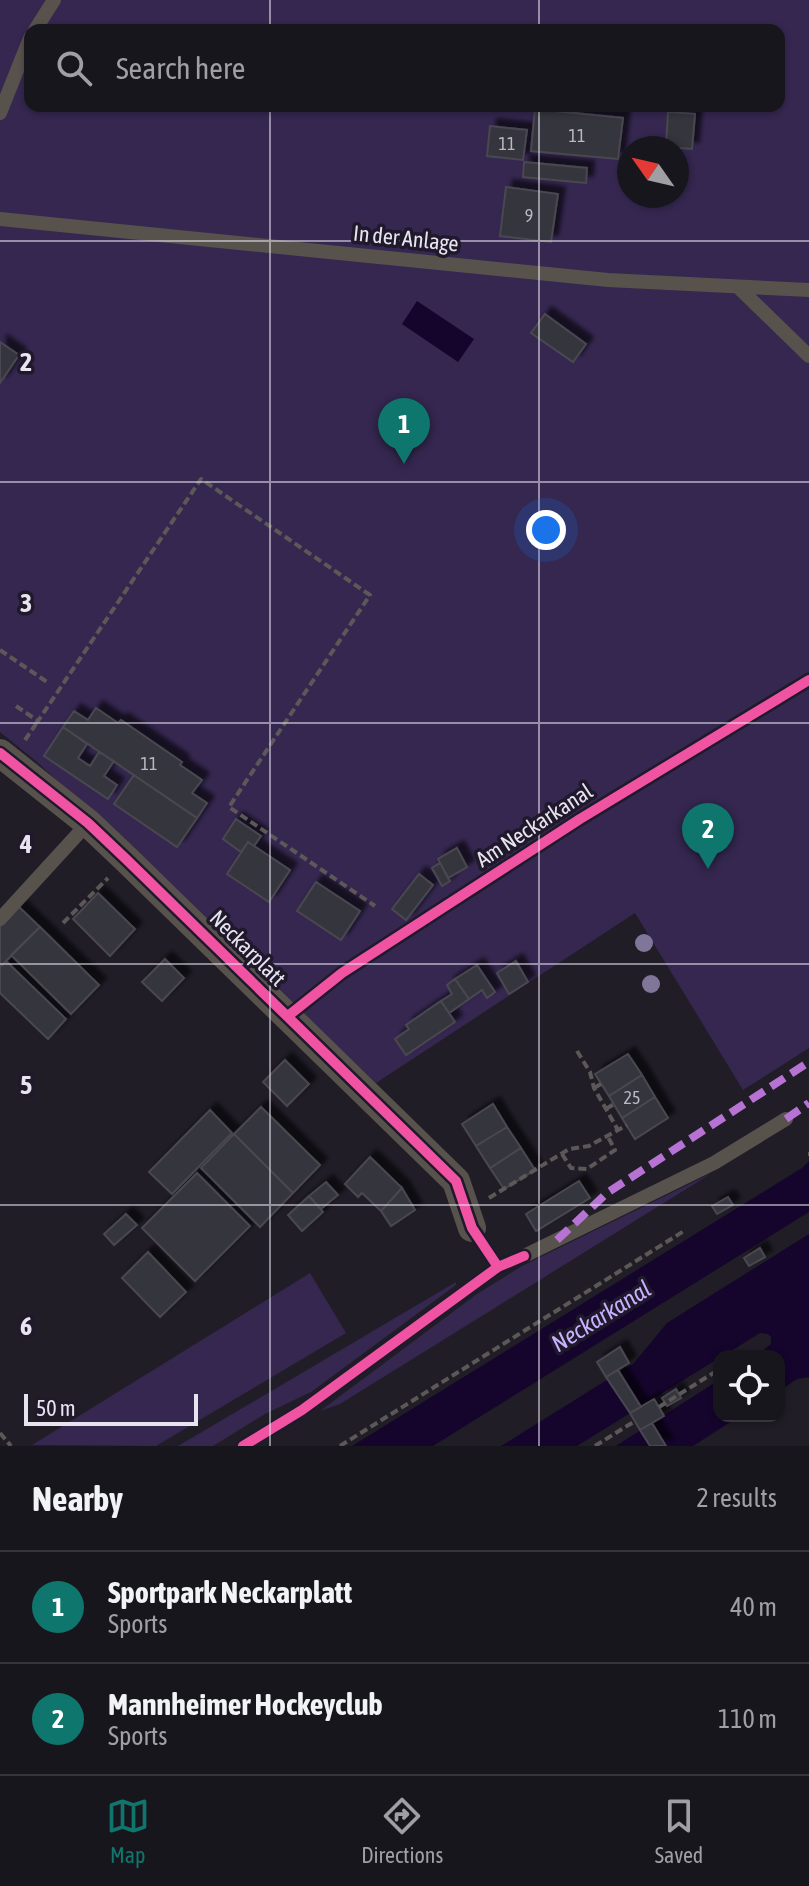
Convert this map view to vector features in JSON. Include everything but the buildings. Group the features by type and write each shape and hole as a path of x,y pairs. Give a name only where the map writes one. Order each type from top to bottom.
{"street":[{"name":"Neckarplatt","path":"0,753 88,823 456,1181 470,1220"}],"lane":[{"path":"39,24 54,0"},
{"path":"0,113 24,53"},
{"name":"In der Anlage","path":"0,219 608,280 809,290"},
{"path":"738,287 809,356"},
{"name":"Am Neckarkanal","path":"288,1016 342,973 580,819 809,680"},
{"path":"0,919 88,823"},
{"path":"243,1446 302,1410 498,1267 714,1163 786,1119"},
{"path":"470,1220 498,1267"}],"path":[{"path":"16,706 38,721 201,479 370,595 229,807 375,906"},
{"path":"0,650 47,682"},
{"path":"63,923 126,859"},
{"path":"577,1051 618,1130"},
{"path":"594,1088 601,1084"},
{"path":"606,1109 614,1104"},
{"path":"470,1220 569,1149 589,1146 627,1125"},
{"path":"562,1154 571,1168 587,1169 615,1150 607,1136"},
{"path":"340,1446 684,1231"},
{"path":"659,1407 713,1373"},
{"path":"595,1446 635,1421"},
{"path":"0,1433 11,1446"}],"shaded area":[{"path":"0,0 809,0 809,1048 743,1090 635,913 376,1083 268,977 37,762 0,732"},
{"path":"712,1173 340,1404 320,1411 477,1294 522,1266"},
{"path":"310,1273 346,1333 156,1446 32,1445"},
{"path":"456,1282 311,1392 265,1414 213,1446 178,1446"}],"water":[{"path":"417,301 474,339 458,362 402,324"},
{"name":"Neckarkanal","path":"809,1161 809,1212 433,1446 352,1446 802,1168"},
{"path":"809,1234 809,1377 797,1379 785,1387 785,1350 764,1350 771,1344 771,1337 760,1333 733,1350 713,1350 713,1362 577,1446 501,1446 634,1363 667,1323"},
{"path":"713,1384 713,1422 731,1422 693,1446 616,1446"}],"marked path":[{"path":"557,1240 607,1193 809,1062"},
{"path":"786,1119 809,1103"}],"cycle path":[{"path":"288,1016 342,973 580,819 809,680"},
{"path":"0,753 88,823 456,1181 472,1228 498,1267"},
{"path":"243,1446 302,1410 498,1267 524,1256"}],"place":[{"name":"Sportpark Neckarplatt","path":"404,464"},
{"name":"Mannheimer Hockeyclub","path":"708,869"}]}
